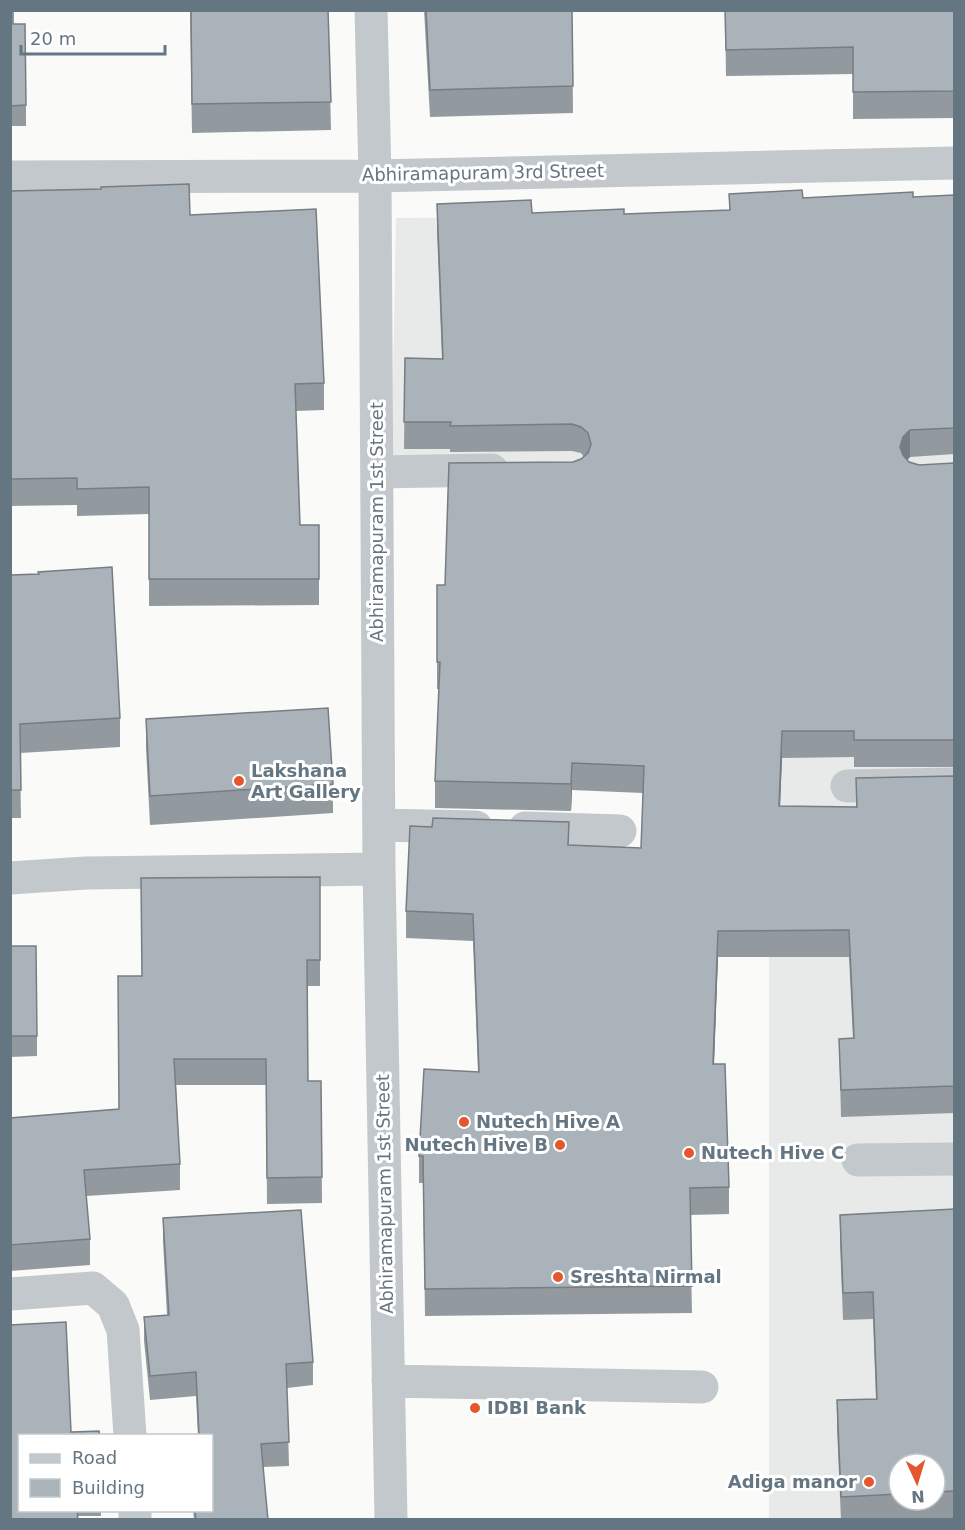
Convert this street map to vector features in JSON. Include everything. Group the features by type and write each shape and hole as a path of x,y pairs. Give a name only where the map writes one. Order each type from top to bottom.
{"street":[{"name":"Abhiramapuram 1st Street","path":"371,10 375,176 379,869 391,1520"},
{"name":"Abhiramapuram 3rd Street","path":"10,177 375,176 954,163"},
{"path":"377,472 525,470"},
{"path":"847,786 954,784"},
{"path":"379,825 620,831"},
{"path":"10,878 86,873 379,869"},
{"path":"858,1160 954,1159"},
{"path":"10,1294 93,1288 113,1305 123,1330 130,1434"},
{"path":"388,1381 702,1387"}],"shaded area":[{"path":"954,215 954,1519 769,1519 769,475 391,484 396,218"}],"building":[{"path":"10,10 13,10 13,24 25,24 26,105 10,106"},
{"path":"191,10 328,10 331,102 192,104"},
{"path":"426,10 572,10 573,86 430,90"},
{"path":"725,10 954,10 954,91 853,92 853,47 726,50"},
{"path":"189,184 190,215 316,209 324,383 295,384 300,525 319,525 319,579 149,579 149,487 77,489 77,478 10,479 10,191"},
{"path":"802,190 803,198 913,192 913,197 954,195 954,428 910,430 903,437 900,447 909,462 919,465 954,463 954,740 854,740 854,731 782,731 779,806 857,807 856,778 954,776 954,1086 841,1090 839,1039 854,1038 849,930 718,931 713,1064 725,1064 729,1187 690,1188 692,1286 425,1289 423,1156 419,1156 424,1069 479,1072 473,914 406,911 410,826 432,827 433,818 569,822 568,845 641,848 644,766 572,763 571,784 435,781 440,662 437,662 437,585 445,585 449,463 573,462 588,453 591,444 588,433 572,424 450,426 451,422 404,422 405,358 443,359 437,204 531,200 532,213 624,209 624,214 730,210 729,194"},
{"path":"112,567 120,718 20,724 21,790 10,790 10,575"},
{"name":"Lakshana Art Gallery","path":"328,708 333,784 150,796 146,719"},
{"path":"320,877 320,960 307,960 308,1081 321,1081 322,1177 267,1178 266,1059 174,1059 180,1164 84,1170 90,1239 10,1245 10,1118 119,1109 118,976 142,976 141,878"},
{"path":"10,946 36,946 37,1036 10,1036"},
{"path":"954,1209 954,1491 947,1491 947,1452 887,1452 887,1495 841,1497 837,1400 877,1399 873,1292 843,1293 840,1215"},
{"path":"301,1210 313,1362 286,1364 289,1442 261,1444 268,1520 196,1520 195,1512 213,1512 213,1434 199,1434 196,1372 150,1376 144,1317 169,1315 163,1218"},
{"path":"66,1322 71,1432 99,1431 100,1434 18,1434 18,1512 77,1512 78,1520 10,1520 10,1325"}],"place":[{"name":"Lakshana Art Gallery","path":"239,781"},
{"name":"Nutech Hive A","path":"464,1122"},
{"name":"Nutech Hive B","path":"560,1145"},
{"name":"Nutech Hive C","path":"689,1153"},
{"name":"Sreshta Nirmal","path":"558,1277"},
{"name":"IDBI Bank","path":"475,1408"},
{"name":"Adiga manor","path":"869,1482"}]}
